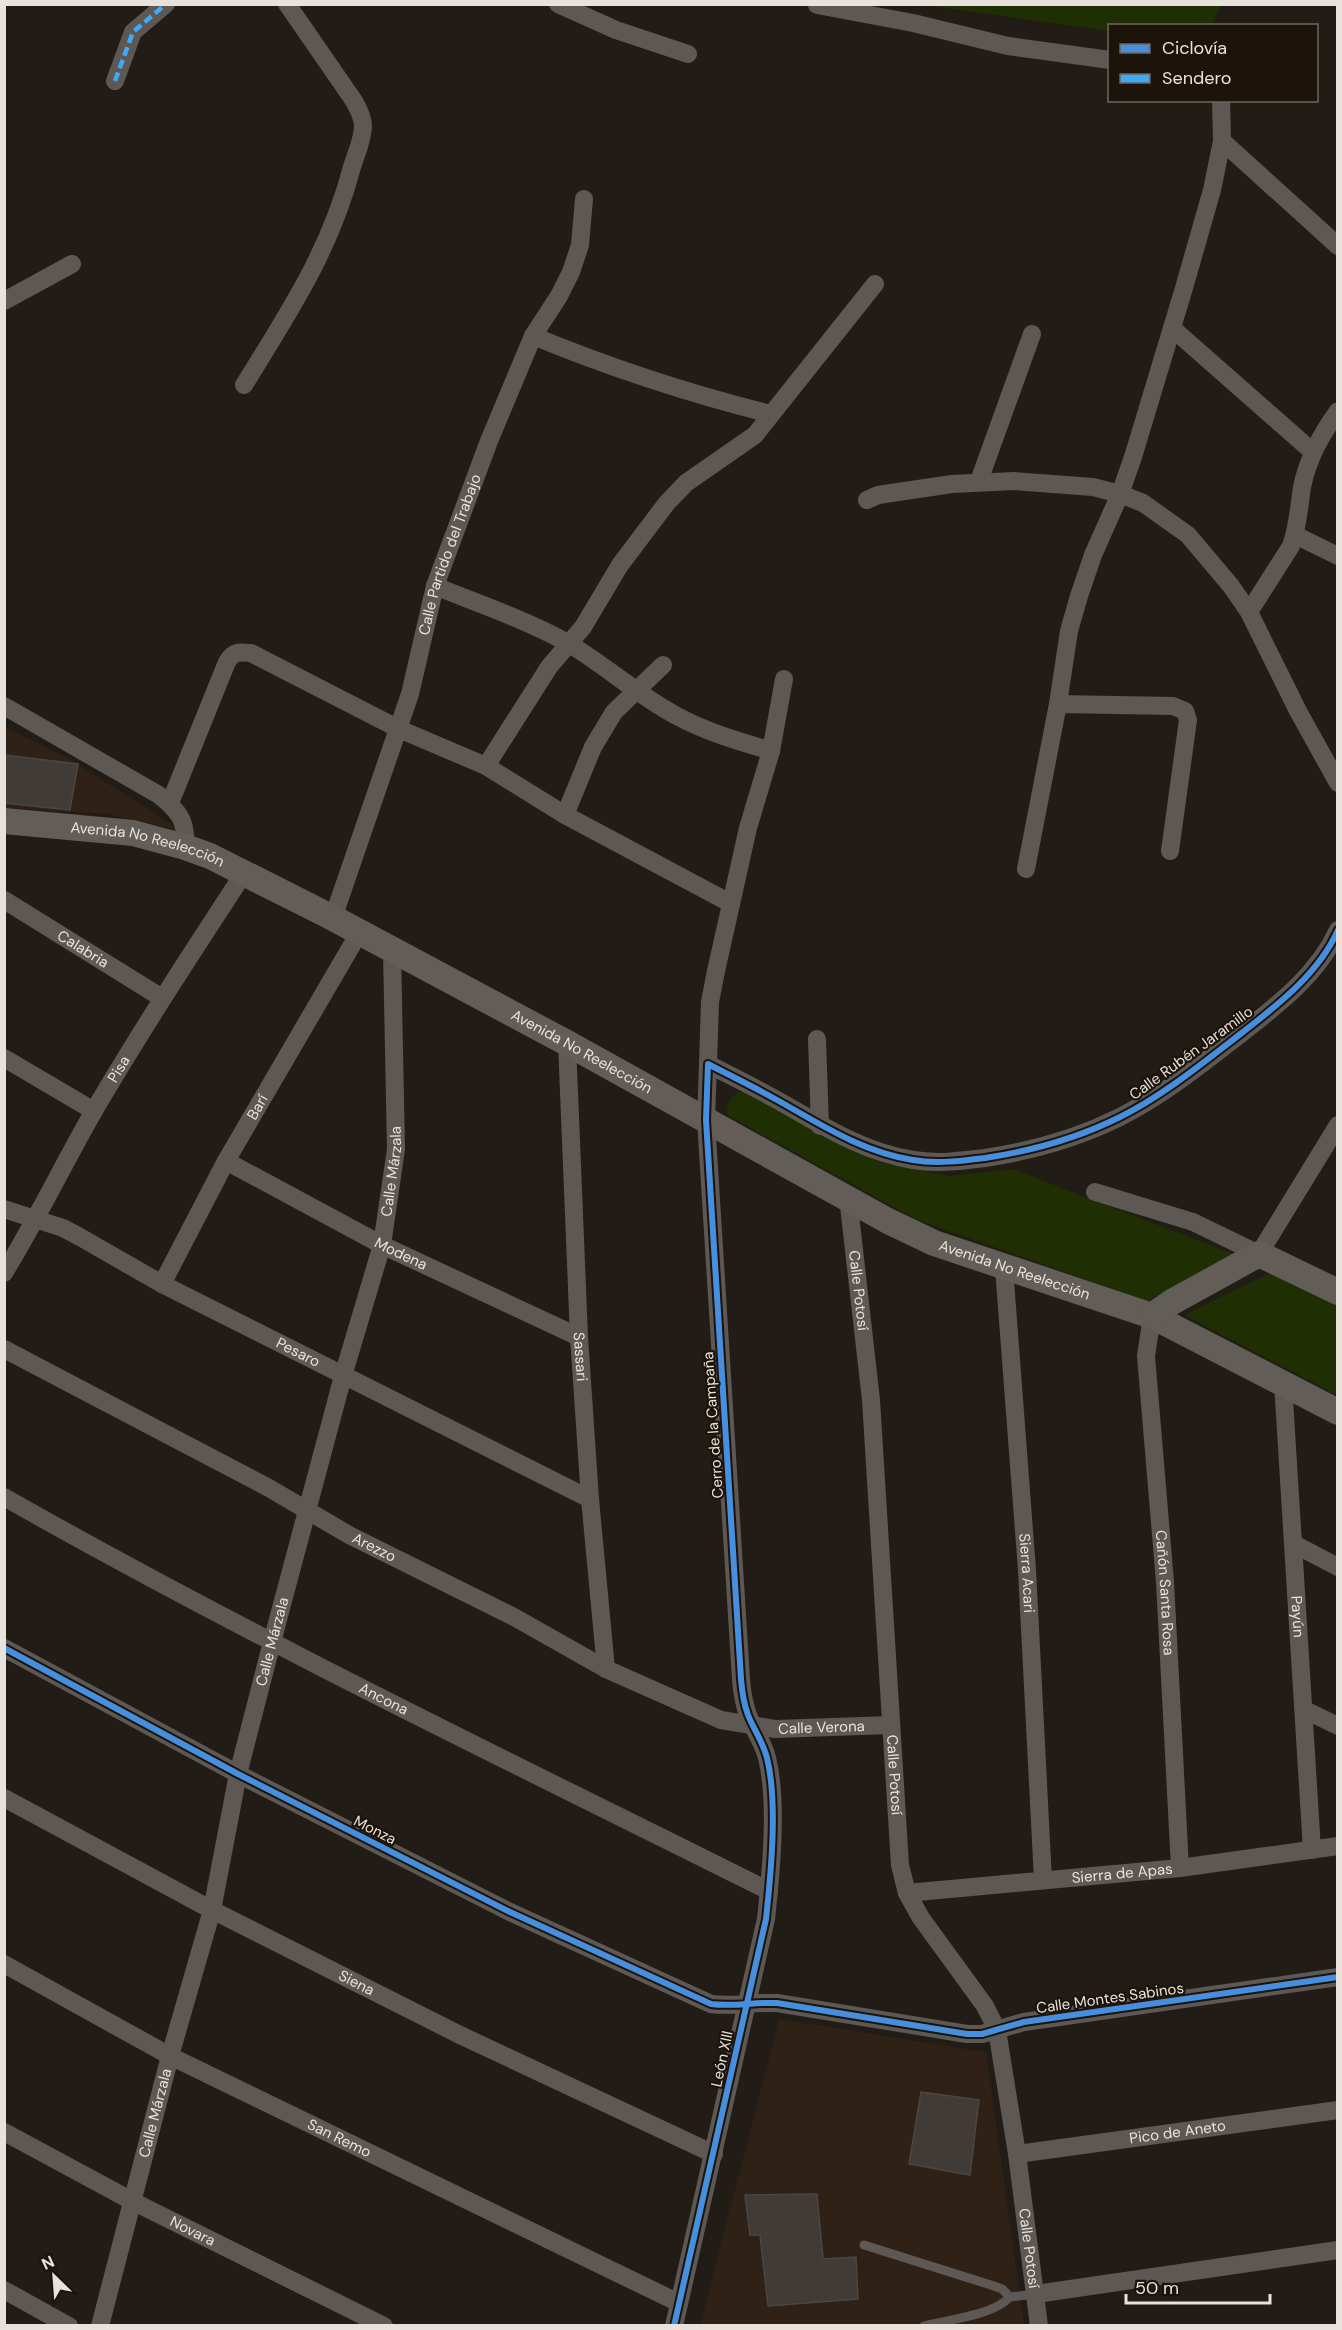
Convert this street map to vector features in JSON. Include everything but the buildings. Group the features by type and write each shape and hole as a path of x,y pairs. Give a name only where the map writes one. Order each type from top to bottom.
{"street":[{"path":"116,81 133,32 166,4"},
{"path":"244,385 300,293 330,235 343,200 363,126 360,112 354,101 287,4"},
{"path":"558,4 616,30 688,54"},
{"path":"817,5 913,23 1008,46 1108,60"},
{"path":"1026,869 1058,704 1069,631 1078,596 1093,555 1120,494 1212,190 1222,141 1221,102"},
{"path":"1222,141 1338,246"},
{"name":"Calle Partido del Trabajo","path":"333,918 410,694 435,586 482,460 533,336 559,296 571,272 580,245 584,199"},
{"path":"4,301 72,264"},
{"path":"486,766 549,667 583,627 620,565 666,504 686,483 755,435 875,284"},
{"path":"1172,328 1313,452"},
{"path":"979,481 1032,334"},
{"path":"533,336 587,358 696,394 771,414"},
{"path":"1249,612 1284,559 1295,535 1303,485 1313,452 1323,432 1338,411"},
{"path":"867,500 878,495 979,481 1093,486 1143,503 1188,535 1213,563 1249,612 1298,711 1338,783"},
{"path":"1295,535 1338,556"},
{"path":"435,586 539,628 568,644 634,691 696,726 771,752"},
{"path":"170,804 226,662 231,655 238,652 252,653 399,729 486,766 565,815 730,903"},
{"path":"565,815 593,747 614,712 663,665"},
{"path":"706,1120 710,1002 748,828 771,752 784,679"},
{"path":"1058,704 1173,706 1185,711 1188,720 1170,851"},
{"path":"4,706 159,795 183,820 186,830 185,847"},
{"name":"Avenida No Reelección","path":"4,820 122,832 185,847 210,856 333,918 567,1043 888,1221 934,1243 1152,1317 1338,1412"},
{"name":"Pisa","path":"4,1273 37,1219 94,1111 162,998 243,873"},
{"name":"Calabria","path":"4,900 162,998"},
{"name":"Calle Rubén Jaramillo","path":"708,1064 775,1098 820,1126 875,1151 913,1161 942,1162 1009,1154 1040,1147 1082,1133 1120,1117 1154,1097 1263,1016 1292,991 1316,965 1338,930"},
{"name":"Barí","path":"162,1284 226,1161 359,933"},
{"name":"Calle Márzala","path":"100,2325 170,2056 212,1910 238,1774 272,1642 343,1376 382,1245 396,1149 392,950"},
{"path":"817,1039 820,1126"},
{"name":"Sassari","path":"567,1043 579,1336 606,1669"},
{"path":"4,1058 94,1111"},
{"name":"Cerro de la Campaña","path":"706,1120 741,1679 743,1697 753,1726"},
{"path":"1152,1317 1172,1302 1259,1254 1338,1125"},
{"name":"Modena","path":"226,1161 382,1245 579,1336"},
{"path":"1095,1192 1193,1222 1338,1292"},
{"name":"Calle Potosí","path":"848,1197 871,1400 900,1865 907,1893 921,1918 985,2006 997,2030 1017,2154 1040,2325"},
{"name":"Pesaro","path":"4,1209 80,1236 162,1284 591,1499"},
{"name":"Sierra Acari","path":"1004,1268 1027,1570 1043,1880"},
{"name":"Cañón Santa Rosa","path":"1152,1317 1146,1356 1165,1582 1180,1868"},
{"name":"Arezzo","path":"4,1349 269,1488 349,1535 514,1617 606,1669 721,1720 753,1726"},
{"name":"Payún","path":"1283,1383 1312,1850"},
{"name":"Ancona","path":"4,1497 272,1642 770,1891"},
{"path":"1294,1544 1338,1566"},
{"name":"Monza","path":"4,1648 238,1774 510,1912 711,2004 728,2006 746,2004"},
{"path":"1305,1710 1338,1726"},
{"name":"Calle Verona","path":"753,1726 799,1729 891,1725"},
{"name":"León Xlll","path":"674,2325 766,1919 770,1891 772,1796 770,1773 767,1757 753,1726"},
{"name":"Siena","path":"4,1798 212,1910 458,2034 714,2154"},
{"name":"Sierra de Apas","path":"907,1893 1180,1868 1338,1846"},
{"name":"San Remo","path":"4,1964 170,2056 679,2303"},
{"name":"Calle Montes Sabinos","path":"746,2004 777,2003 967,2034 982,2034 1024,2022 1338,1977"},
{"name":"Pico de Aneto","path":"1017,2154 1338,2110"},
{"name":"Novara","path":"4,2132 132,2201 384,2325"},
{"path":"1036,2294 1338,2250"},
{"path":"4,2290 69,2325"}],"lane":[{"path":"864,2245 991,2285 1002,2289 1010,2297"},
{"path":"924,2325 990,2310 1002,2305 1010,2297 1036,2294"}],"shaded area":[{"path":"4,727 68,758 180,830 108,814 5,808"},
{"path":"779,2019 986,2052 1024,2325 700,2326"}],"green space":[{"path":"924,5 1221,5 1212,24 1108,24 1108,31"},
{"path":"740,1091 753,1093 818,1132 880,1162 949,1176 1012,1169 1239,1256 1147,1301 915,1219 727,1115 729,1101"},
{"path":"1276,1270 1337,1302 1337,1395 1184,1315"}],"marked path":[{"path":"115,81 133,32 166,4"}],"cycle path":[{"path":"674,2326 766,1919 773,1816 767,1758 747,1711 741,1679 706,1120 708,1064 842,1136 876,1151 931,1162 985,1158 1020,1152 1054,1143 1104,1125 1168,1088 1214,1055 1297,987 1320,960 1338,930"},
{"path":"4,1648 238,1774 510,1912 711,2004 777,2003 967,2034 982,2034 1024,2022 1338,1977"}]}
